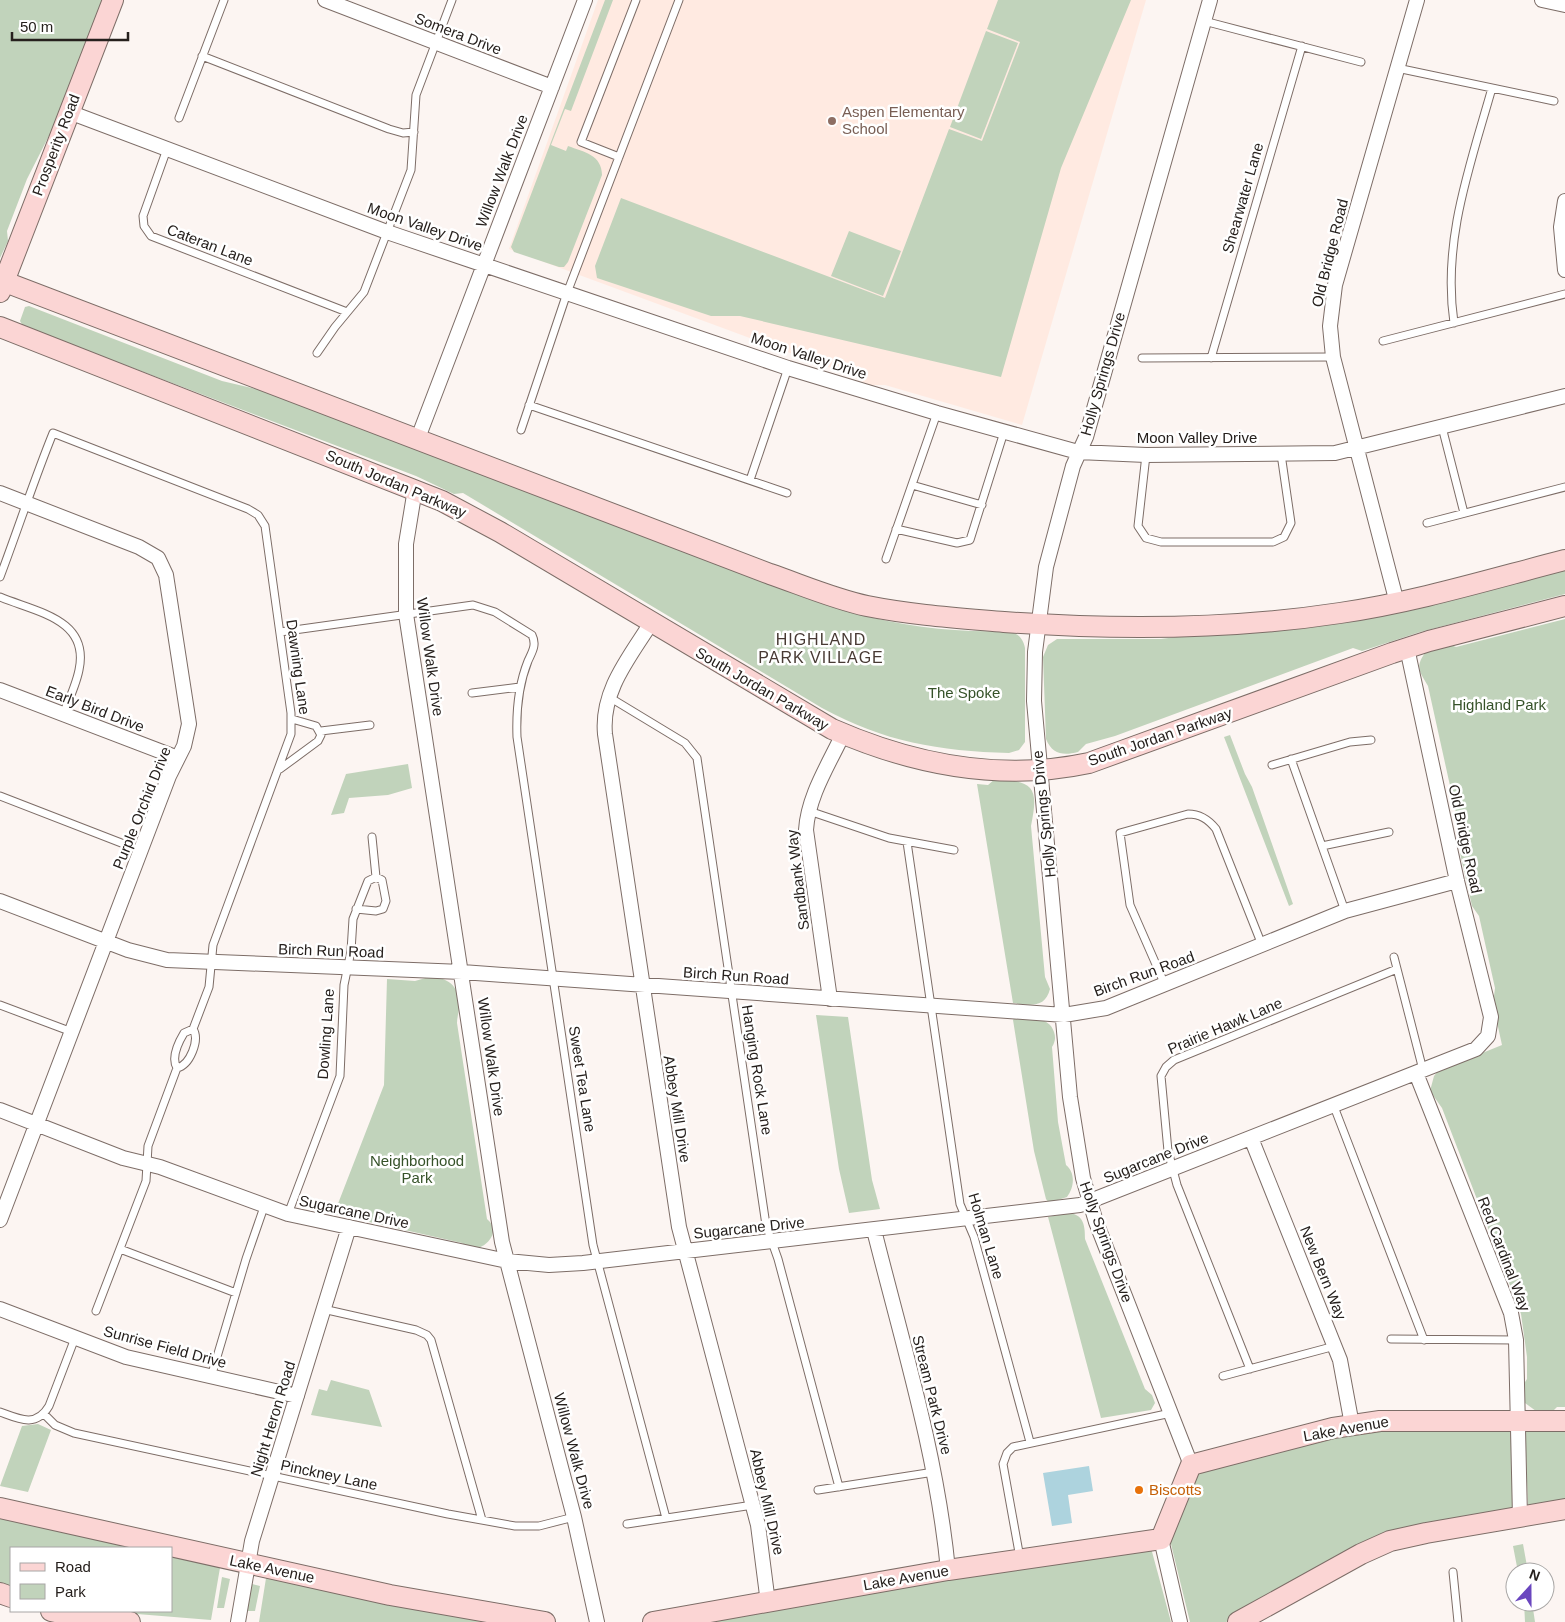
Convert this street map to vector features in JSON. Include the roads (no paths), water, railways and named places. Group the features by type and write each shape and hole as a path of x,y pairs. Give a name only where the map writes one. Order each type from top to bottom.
{"street":[{"name":"Prosperity Road","path":"1,284 113,0"},
{"name":"Somera Drive","path":"325,0 552,87"},
{"name":"Willow Walk Drive","path":"418,438 585,0"},
{"name":"Holly Springs Drive","path":"1191,1465 1096,1222 1082,1178 1070,1097 1034,701 1035,652 1046,566 1078,452 1086,437 1210,0"},
{"name":"Old Bridge Road","path":"1398,603 1334,357 1330,326 1335,285 1417,0"},
{"path":"1542,0 1565,5"},
{"name":"Moon Valley Drive","path":"69,112 387,232 788,368 937,413 1078,452 1146,455 1335,453 1565,396"},
{"path":"1565,201 1561,227 1565,270"},
{"path":"1,284 418,438 770,574 864,605 918,615 1039,624 1176,628 1283,620 1341,613 1398,603 1565,560"},
{"name":"South Jordan Parkway","path":"0,327 416,490 482,522 806,716 843,734 884,750 933,763 986,771 1071,767 1106,758 1407,648 1565,606"},
{"name":"Willow Walk Drive","path":"416,490 406,544 406,614 502,1242 574,1517 597,1622"},
{"name":"Purple Orchid Drive","path":"0,493 140,547 158,558 166,575 189,724 184,746 170,776 108,942 1,1217"},
{"name":"Abbey Mill Drive","path":"651,623 608,696 604,712 604,734 679,1227 754,1505 762,1545 768,1603"},
{"name":"Old Bridge Road","path":"1407,648 1457,881 1491,1017 1488,1036"},
{"name":"Early Bird Drive","path":"0,690 178,758"},
{"name":"Sandbank Way","path":"830,999 807,840 809,811 843,734"},
{"name":"Birch Run Road","path":"0,901 154,958 462,972 1064,1015 1106,1008 1345,911 1457,881"},
{"name":"Sugarcane Drive","path":"0,1110 123,1158 147,1164 288,1214 507,1261 549,1265 598,1262 1067,1208 1173,1169 1333,1104 1476,1049 1488,1036"},
{"name":"Red Cardinal Way","path":"1419,1071 1507,1300 1516,1340 1520,1516"},
{"name":"New Bern Way","path":"1251,1138 1335,1346 1344,1376 1352,1425"},
{"name":"Night Heron Road","path":"238,1622 252,1541 349,1227"},
{"name":"Stream Park Drive","path":"874,1230 934,1472 948,1570"},
{"name":"Sunrise Field Drive","path":"0,1309 126,1357 297,1396"},
{"name":"Lake Avenue","path":"1191,1465 1352,1425 1400,1419 1565,1421"},
{"path":"1180,1622 1161,1539 1191,1465"},
{"name":"Lake Avenue","path":"0,1508 390,1595 545,1622"},
{"path":"1238,1622 1375,1547 1408,1536 1565,1509"},
{"name":"Lake Avenue","path":"653,1622 948,1570 1161,1539"},
{"path":"56,1612 84,1618 130,1622"}],"lane":[{"path":"179,118 224,0"},
{"path":"317,353 364,292 387,232 413,164 416,95 452,0"},
{"path":"619,157 581,142 636,0"},
{"path":"521,430 567,293 679,0"},
{"path":"1204,21 1361,62"},
{"name":"Shearwater Lane","path":"1211,358 1302,46"},
{"path":"202,56 389,129 403,133 414,132"},
{"path":"1397,68 1554,101"},
{"path":"1454,323 1450,290 1454,229 1492,88"},
{"name":"Cateran Lane","path":"167,149 143,216 144,226 151,236 347,312"},
{"path":"1383,341 1565,294"},
{"path":"1142,358 1334,357"},
{"path":"750,480 788,368"},
{"path":"529,406 787,493"},
{"path":"886,560 937,413"},
{"path":"1442,427 1464,513"},
{"path":"896,529 957,543 966,542 972,536 1004,432"},
{"name":"Dawning Lane","path":"26,504 53,433 254,511 265,526 292,719 289,743 213,945 209,987 193,1029 196,1038 184,1066 177,1068"},
{"path":"1146,455 1138,526 1143,535 1151,541 1161,542 1278,541 1288,533 1291,523 1281,454"},
{"path":"912,485 982,505"},
{"path":"1427,523 1565,487"},
{"path":"0,577 26,504"},
{"path":"0,597 65,624 75,635 80,650 80,667 63,714"},
{"name":"Sweet Tea Lane","path":"406,614 481,606 495,612 530,633 534,639 533,648 520,687 517,737 553,980 593,1245 666,1518"},
{"path":"280,632 406,614"},
{"path":"472,693 520,687"},
{"name":"Hanging Rock Lane","path":"608,696 685,743 697,758 766,1225 839,1487"},
{"path":"279,770 318,742 320,731 316,726 292,719"},
{"path":"320,731 370,725"},
{"path":"1272,765 1350,742 1371,740"},
{"path":"1291,758 1345,911"},
{"path":"0,796 142,851"},
{"path":"809,811 868,832 907,842 954,850"},
{"path":"1165,985 1130,905 1120,834 1188,814 1200,816 1211,822 1216,829 1262,945"},
{"path":"1322,846 1389,832"},
{"path":"356,909 380,911 386,906 384,883 376,877 372,837"},
{"name":"Holman Lane","path":"907,842 960,1204 974,1237 1030,1442"},
{"name":"Dowling Lane","path":"288,1214 340,1076 344,985 353,919 368,881 376,877"},
{"path":"1394,957 1419,1071"},
{"name":"Prairie Hawk Lane","path":"1250,1369 1177,1185 1160,1082 1163,1072 1169,1063 1396,969"},
{"path":"0,1005 73,1033"},
{"name":"Dawning Lane","path":"96,1310 146,1181 148,1146 177,1068 174,1057 182,1036 187,1031 193,1029"},
{"path":"1333,1104 1424,1340"},
{"path":"211,1377 264,1207"},
{"path":"120,1249 236,1294"},
{"path":"323,1308 422,1332 431,1340 482,1520"},
{"path":"0,1412 22,1421 36,1419 44,1414 75,1338"},
{"path":"1391,1339 1516,1340"},
{"path":"1223,1376 1335,1346"},
{"path":"1020,1559 1003,1464 1007,1453 1013,1446 1171,1413"},
{"name":"Pinckney Lane","path":"44,1414 55,1425 74,1433 272,1477 482,1520 531,1527 574,1517"},
{"path":"818,1490 934,1472"},
{"path":"627,1524 754,1505"},
{"path":"1454,1572 1458,1622"}],"water":[{"path":"1089,1466 1093,1491 1068,1495 1072,1523 1052,1526 1043,1473"}],"place":[{"name":"Aspen Elementary School","path":"832,121"},
{"name":"Biscotts","path":"1139,1490"}],"district":[{"name":"HIGHLAND PARK VILLAGE","path":"821,648"}],"park label":[{"name":"The Spoke","path":"964,693"},
{"name":"Highland Park","path":"1499,705"},
{"name":"Neighborhood Park","path":"417,1170"}]}
